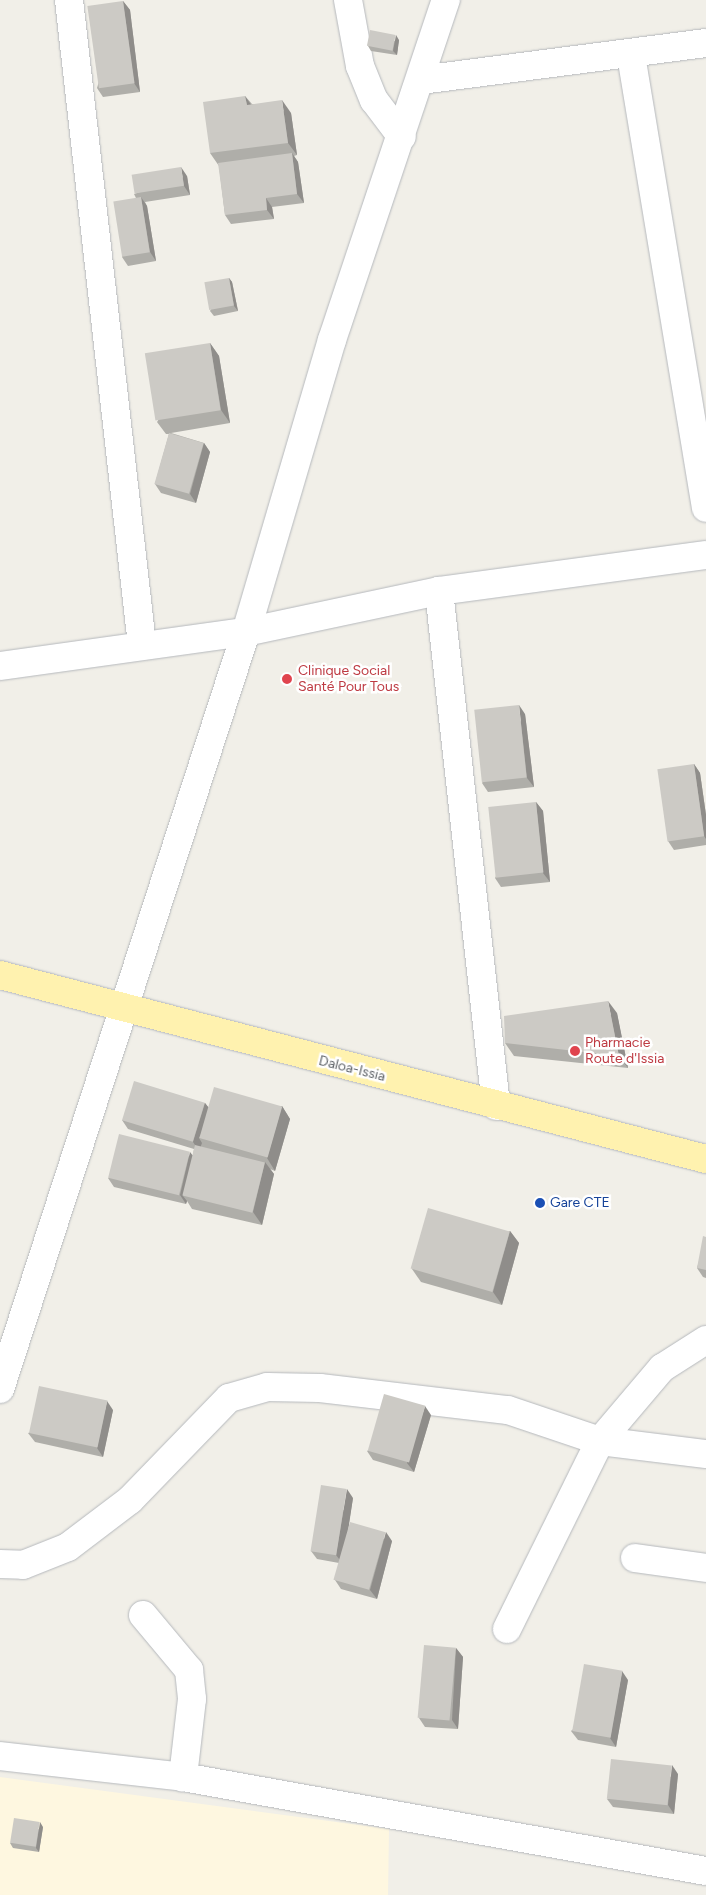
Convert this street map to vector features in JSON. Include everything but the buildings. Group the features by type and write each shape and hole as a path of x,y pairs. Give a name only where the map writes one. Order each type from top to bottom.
{"main road":[{"name":"Daloa-Issia","path":"0,975 123,1010 706,1159"}],"street":[{"path":"69,0 142,645"},
{"path":"348,0 360,66 374,100 402,136"},
{"path":"0,1389 246,632 332,340 421,80 446,0"},
{"path":"421,80 631,55 706,43"},
{"path":"631,55 706,508"},
{"path":"0,666 246,632 439,590 706,555"},
{"path":"439,590 496,1106"},
{"path":"507,1628 600,1441 662,1368 706,1340"},
{"path":"0,1564 23,1565 68,1547 130,1500 229,1398 267,1388 320,1388 508,1410 600,1441 706,1454"},
{"path":"636,1558 706,1568"},
{"path":"143,1615 190,1670 192,1699 184,1777"},
{"path":"0,1756 184,1777 706,1871"}],"shaded area":[{"path":"0,1777 389,1829 388,1895 0,1895"}],"place":[{"name":"Clinique Social Santé Pour Tous","path":"287,679"},
{"name":"Pharmacie Route d'Issia","path":"575,1051"},
{"name":"Gare CTE","path":"540,1203"}]}
